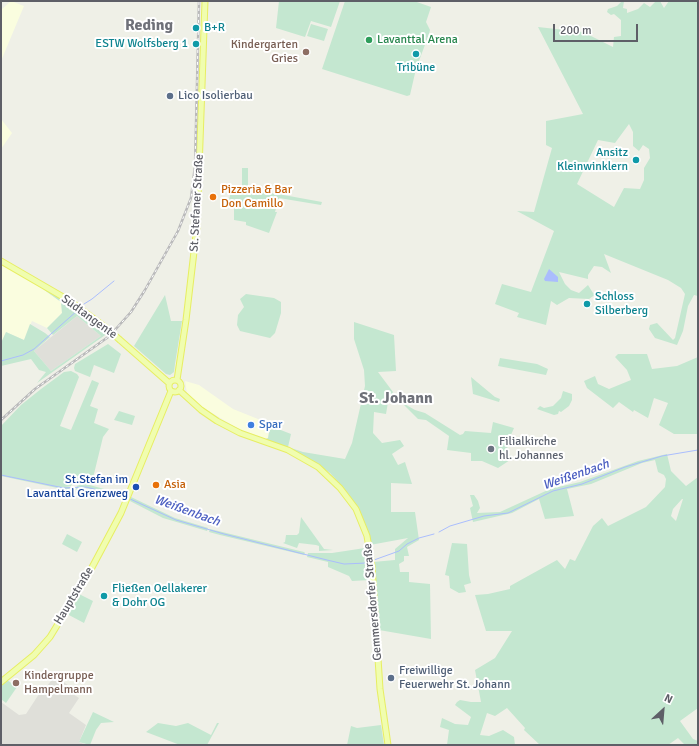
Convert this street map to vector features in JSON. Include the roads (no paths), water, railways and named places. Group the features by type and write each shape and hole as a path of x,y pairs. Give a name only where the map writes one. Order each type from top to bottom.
{"main road":[{"name":"St. Stefaner Straße","path":"177,380 197,226 205,1"},
{"name":"Südtangente","path":"1,261 70,301 105,327 169,383"},
{"path":"177,380 181,383 179,390 174,392 171,391 169,383 177,380"},
{"name":"Gemmersdorfer Straße","path":"179,390 201,410 217,421 240,433 288,450 318,467 333,480 356,509 367,536 372,566 380,689 388,745"},
{"name":"Hauptstraße","path":"1,682 34,655 50,637 88,575 128,498 171,391"}],"water":[{"path":"549,269 558,277 558,282 545,281 544,279"}],"waterway":[{"path":"84,304 114,281"},
{"path":"1,361 23,355 34,349 78,310"},
{"name":"Weißenbach","path":"439,532 450,526 484,516 508,513 553,491 582,484 625,467 662,456 698,450"},
{"name":"Weißenbach","path":"1,475 64,488 86,487 125,497"},
{"name":"Weißenbach","path":"128,498 176,520 224,534 344,564 367,563"},
{"name":"Weißenbach","path":"374,560 399,551 407,544 419,538 434,534"}],"railway":[{"path":"114,331 131,312 145,290 178,231 191,198 195,166 199,1"},
{"path":"1,420 35,389 111,335"}],"place":[{"name":"B+R","path":"196,28"},
{"name":"Lavanttal Arena","path":"369,40"},
{"name":"ESTW Wolfsberg 1","path":"196,44"},
{"name":"Kindergarten Gries","path":"306,52"},
{"name":"Tribüne","path":"416,54"},
{"name":"Lico Isolierbau","path":"170,96"},
{"name":"Ansitz Kleinwinklern","path":"636,160"},
{"name":"Pizzeria & Bar Don Camillo","path":"213,197"},
{"name":"Schloss Silberberg","path":"587,304"},
{"name":"Spar","path":"251,425"},
{"name":"Filialkirche hl. Johannes","path":"491,449"},
{"name":"Asia","path":"156,485"},
{"name":"St.Stefan im Lavanttal Grenzweg","path":"136,487"},
{"name":"Fließen Oellakerer & Dohr OG","path":"104,596"},
{"name":"Freiwillige Feuerwehr St. Johann","path":"391,678"},
{"name":"Kindergruppe Hampelmann","path":"16,683"}],"district":[{"name":"Reding","path":"149,26"},
{"name":"St. Johann","path":"396,399"}]}
